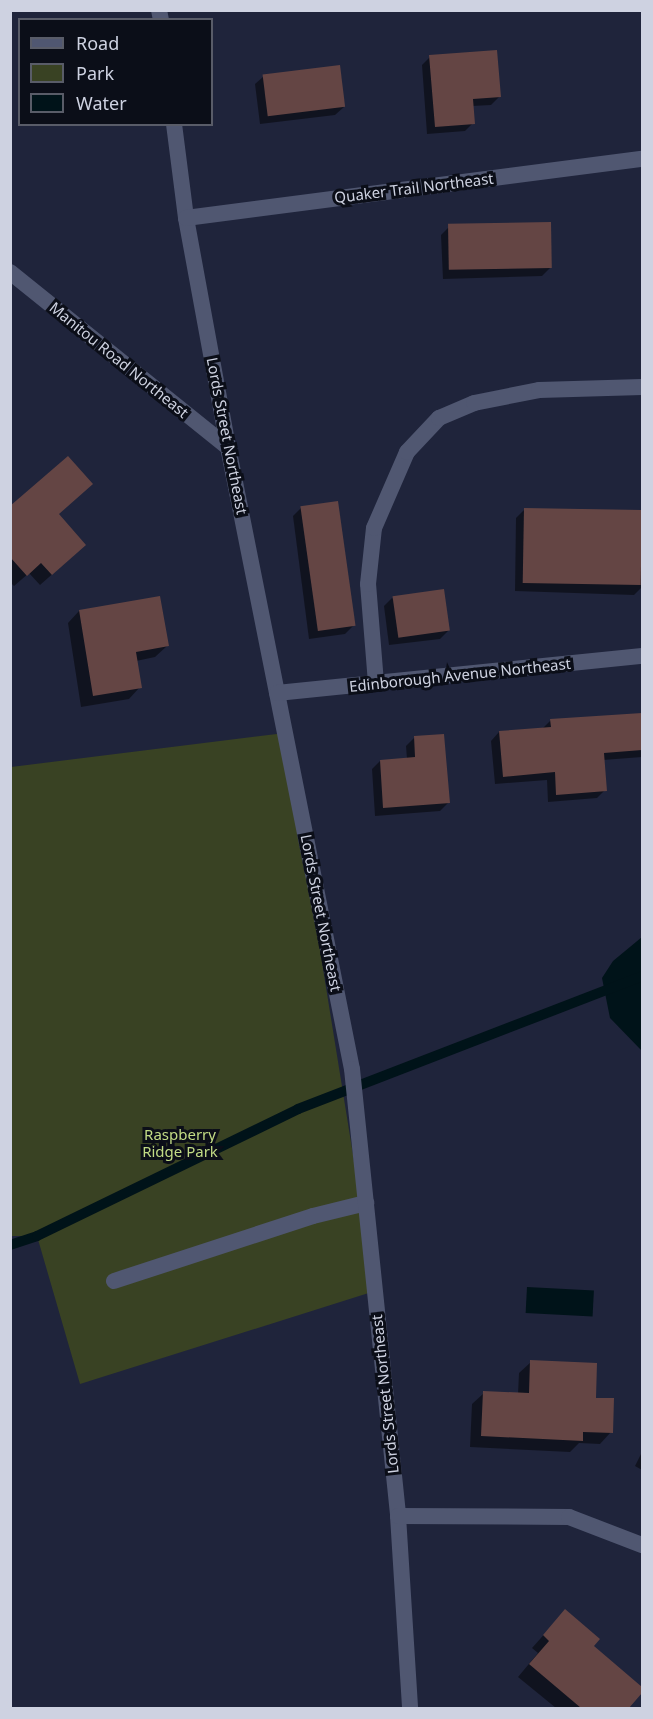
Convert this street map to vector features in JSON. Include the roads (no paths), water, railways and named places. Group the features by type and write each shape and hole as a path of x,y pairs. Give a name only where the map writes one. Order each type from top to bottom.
{"street":[{"name":"Lords Street Northeast","path":"174,126 186,218 228,447 352,1069 398,1516 410,1708"},
{"name":"Quaker Trail Northeast","path":"186,218 642,159"},
{"name":"Manitou Road Northeast","path":"10,272 228,447"},
{"path":"376,683 368,584 374,528 407,452 439,418 474,403 539,390 642,387"},
{"name":"Edinborough Avenue Northeast","path":"277,693 642,656"},
{"path":"114,1281 313,1216 366,1203"},
{"path":"398,1516 568,1517 642,1545"}],"water":[{"path":"642,937 642,1051 610,1018 602,978 613,961"},
{"path":"527,1287 594,1291 593,1316 526,1313"}],"waterway":[{"path":"10,1245 37,1236 298,1109 642,976"}],"park label":[{"name":"Raspberry Ridge Park","path":"180,1142"}]}
